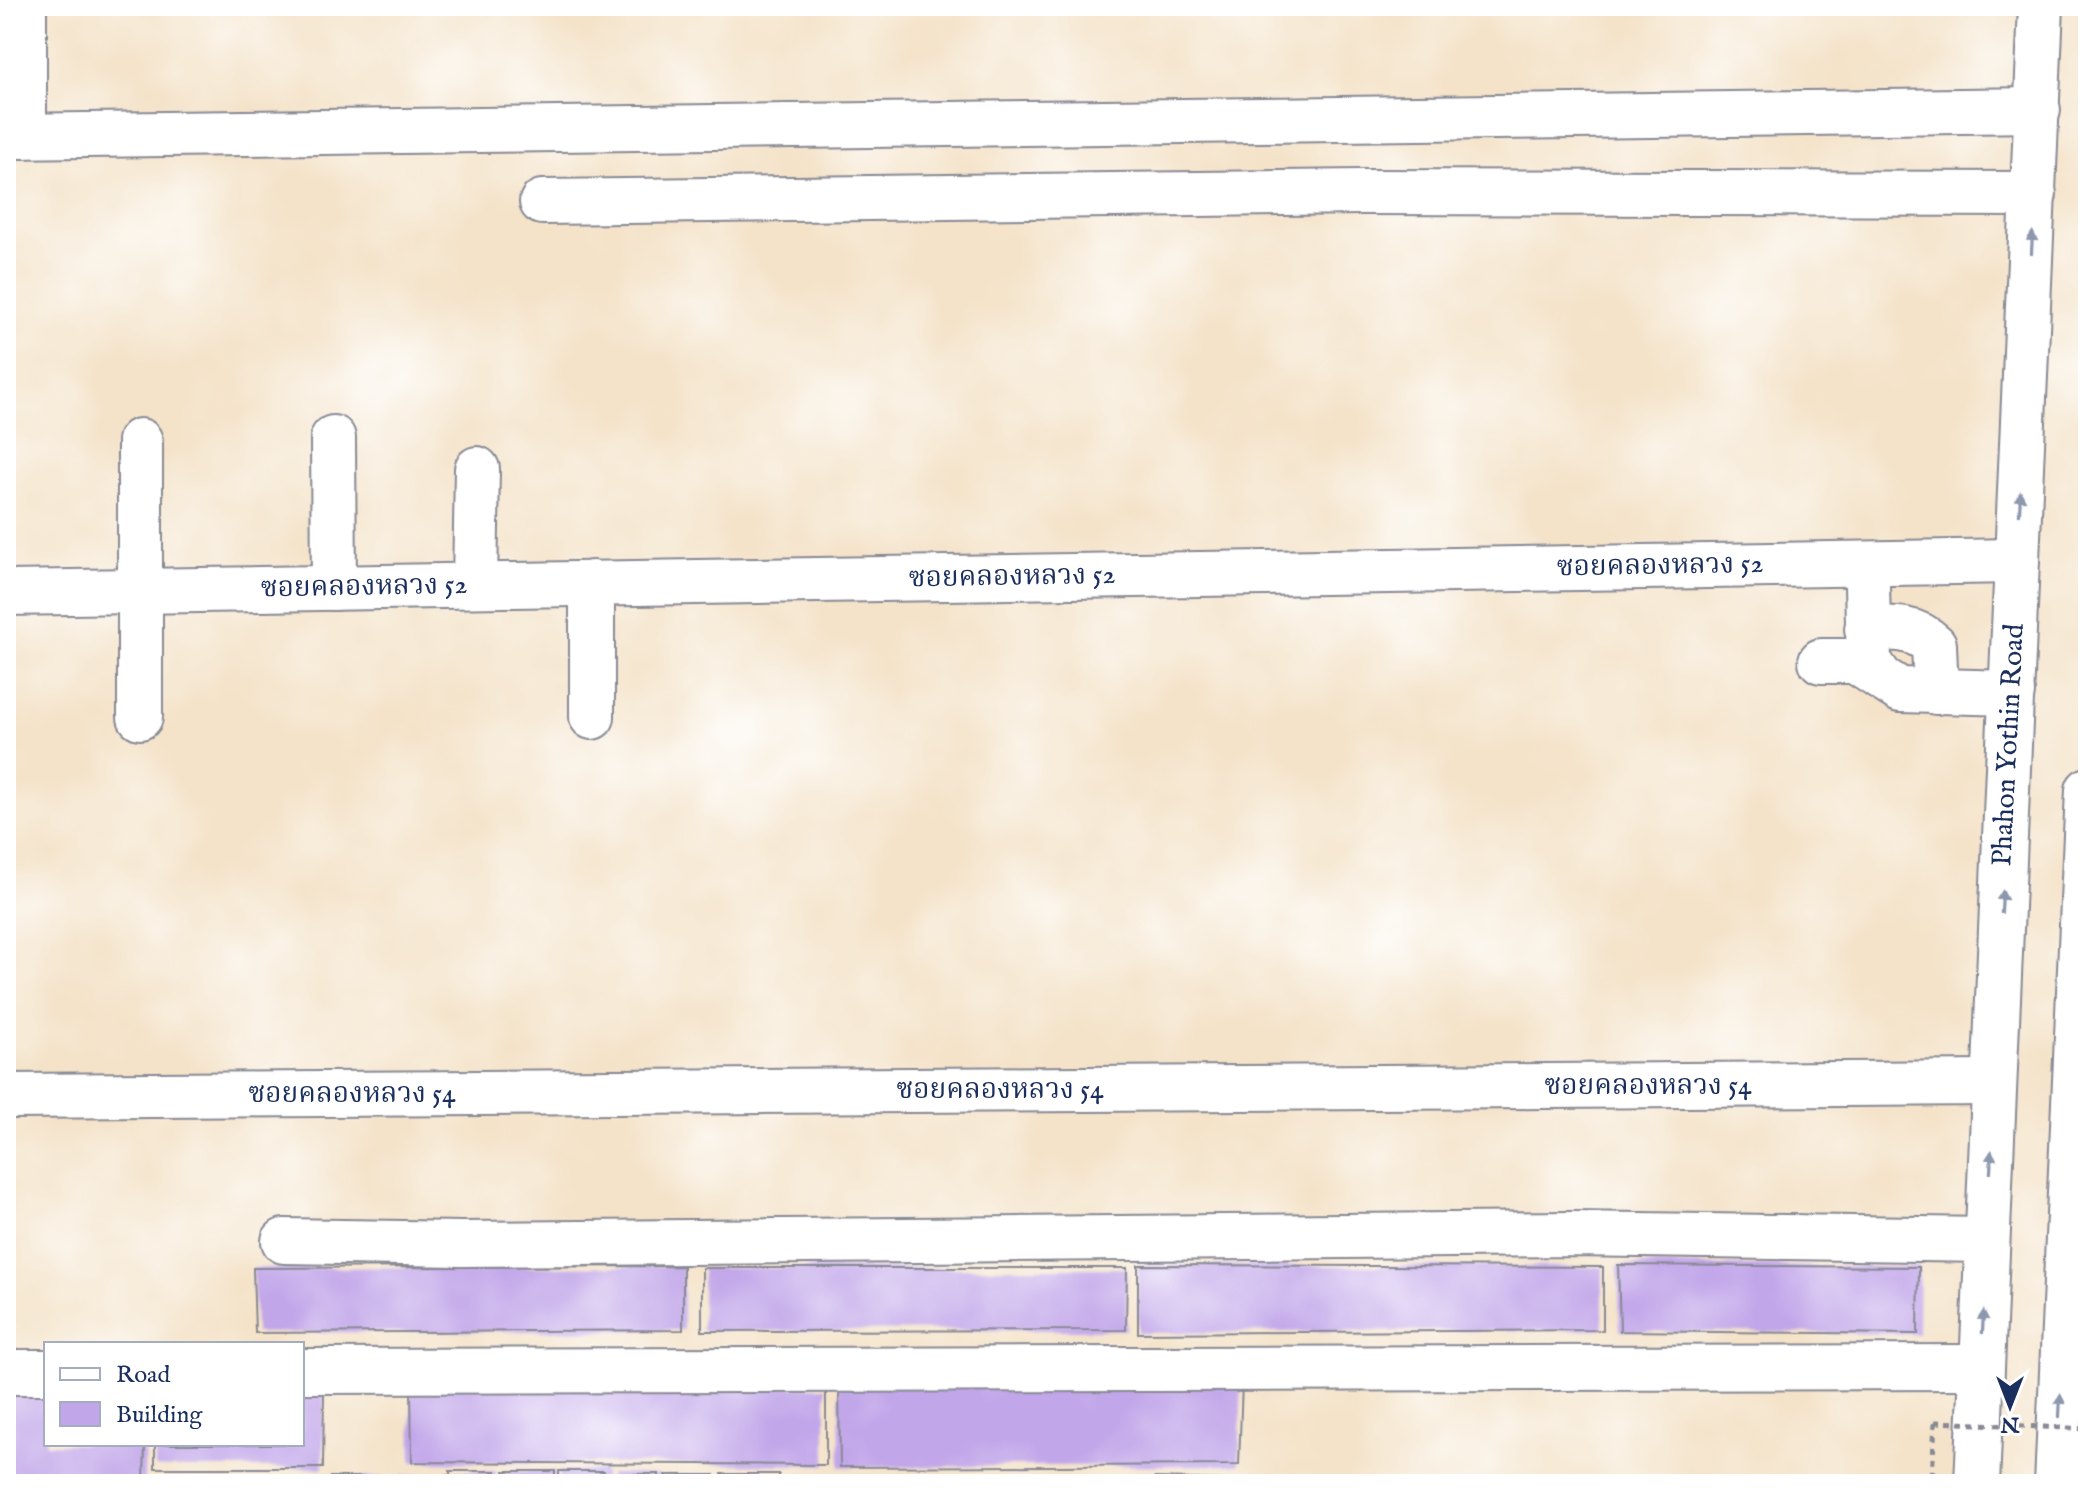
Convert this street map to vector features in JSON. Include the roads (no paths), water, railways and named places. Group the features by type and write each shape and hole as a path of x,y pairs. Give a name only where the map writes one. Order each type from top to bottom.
{"main road":[{"path":"24,6 15,136 2038,110"},
{"name":"Phahon Yothin Road","path":"1977,1484 2041,6"},
{"path":"542,202 1362,192 2034,194"},
{"path":"333,438 334,588"},
{"path":"140,441 140,717"},
{"path":"475,585 477,469"},
{"name":"ซอยคลองหลวง 52","path":"6,593 2017,561"},
{"path":"592,583 592,717"},
{"path":"1867,585 1869,661 1881,678"},
{"path":"1867,629 1901,628 1928,639 1934,645 1936,692"},
{"path":"1821,661 1855,661 1900,690 2012,693"},
{"path":"2057,1484 2088,790"},
{"name":"ซอยคลองหลวง 54","path":"6,1096 1994,1083"},
{"path":"284,1241 461,1244 1573,1234 1987,1240"},
{"path":"304,1371 1981,1367"},
{"path":"6,1372 44,1372"}]}
